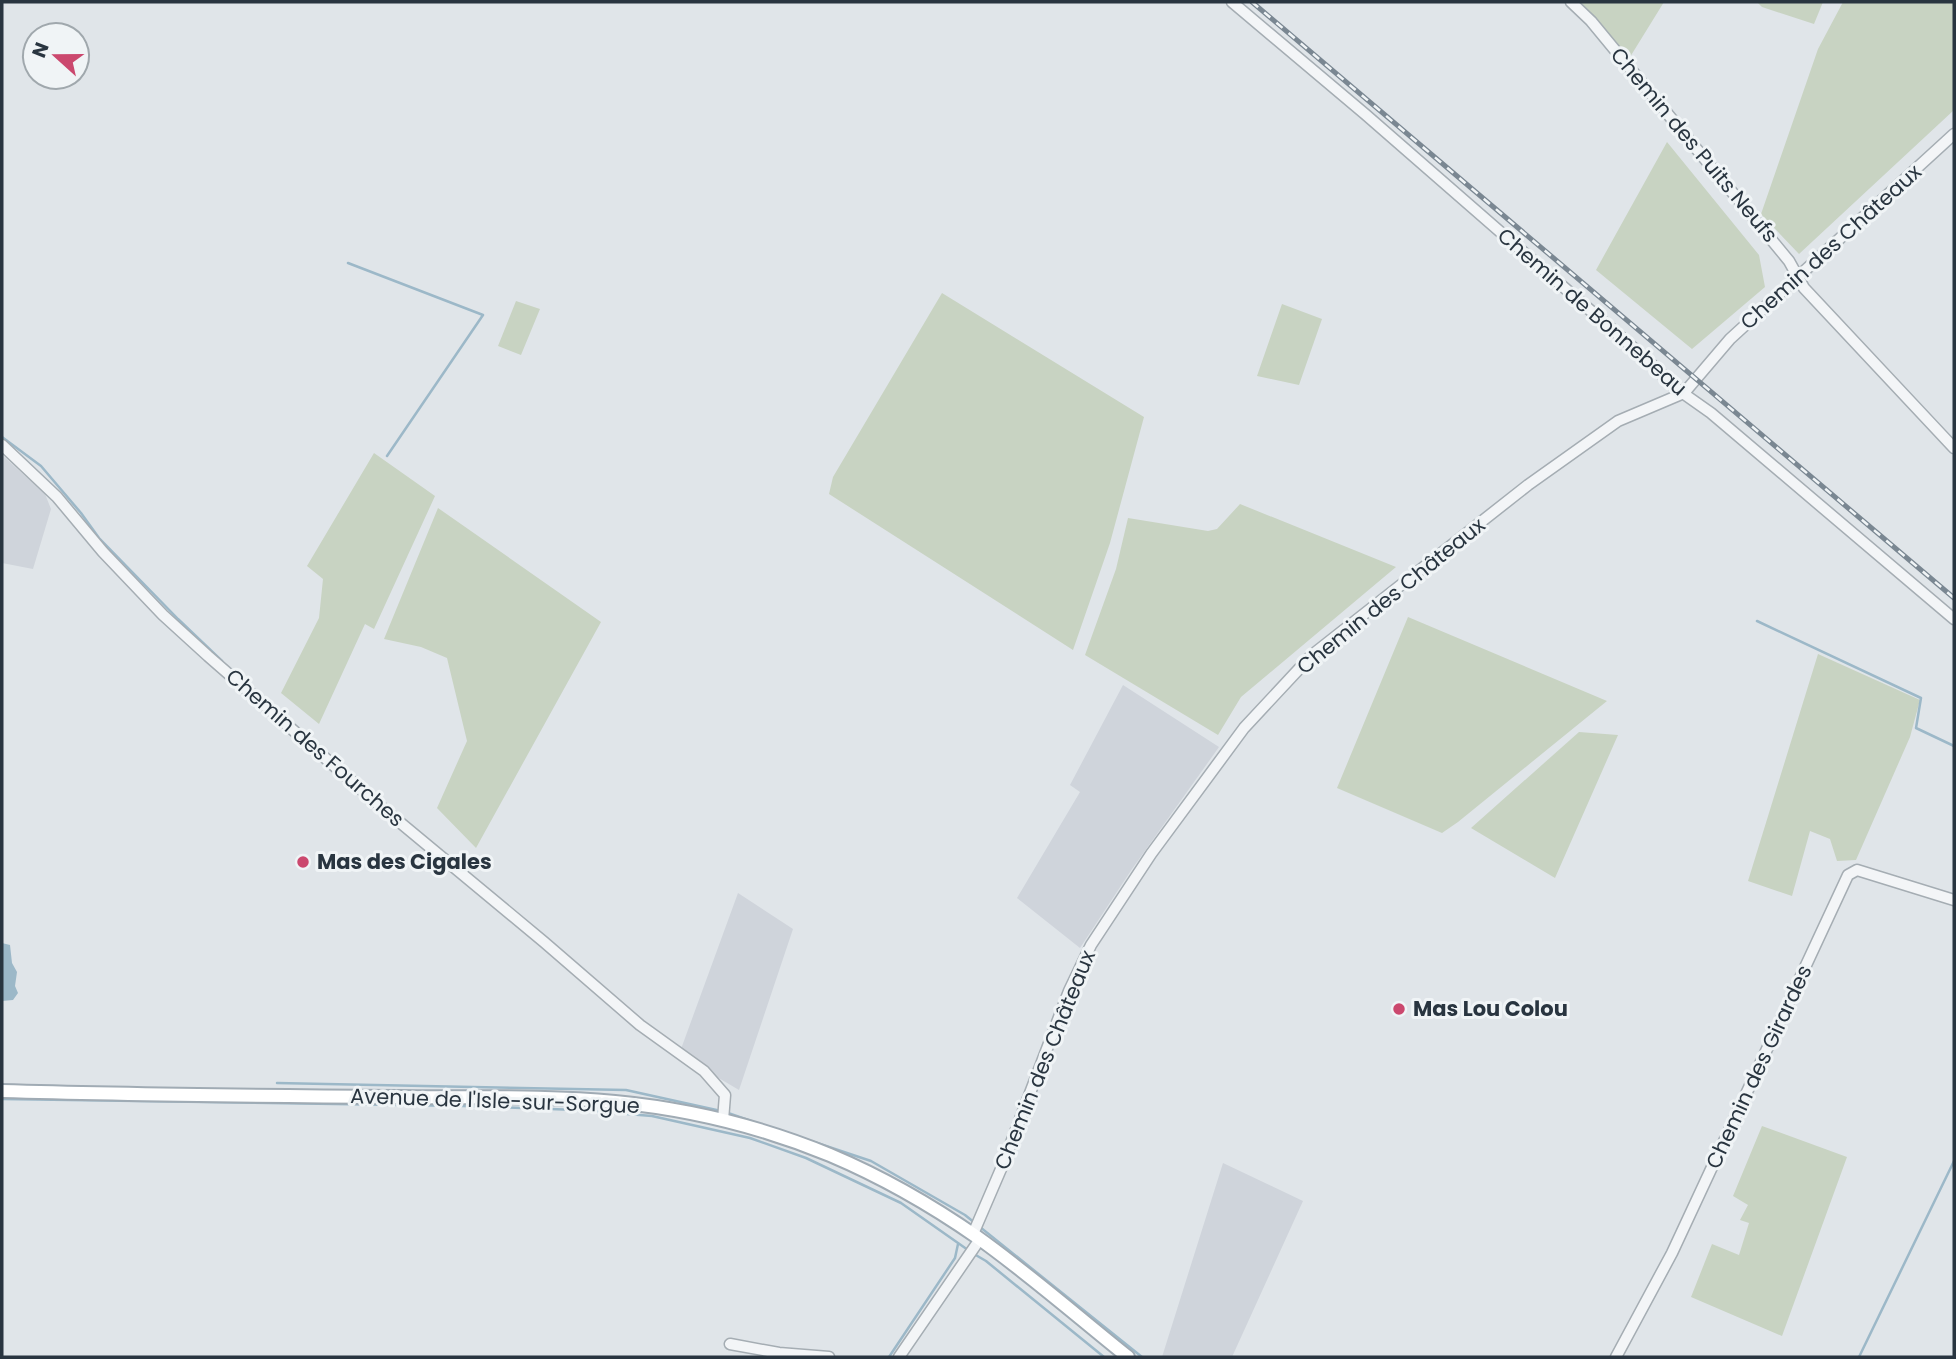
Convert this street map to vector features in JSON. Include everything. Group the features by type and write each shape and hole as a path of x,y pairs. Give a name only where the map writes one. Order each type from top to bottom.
{"main road":[{"name":"Avenue de l'Isle-sur-Sorgue","path":"2,1091 104,1095 592,1100 670,1109 723,1121 786,1139 832,1156 913,1196 976,1237 1128,1357"}],"street":[{"name":"Chemin de Bonnebeau","path":"1232,2 1365,114 1684,393 1954,619"},
{"name":"Chemin des Puits Neufs","path":"1571,2 1591,21 1752,214 1789,261 1804,288 1954,448"},
{"name":"Chemin des Châteaux","path":"899,1357 976,1237 1069,991 1091,945 1151,854 1244,728 1312,655 1528,485 1618,421 1684,393 1730,339 1954,134"},
{"name":"Chemin des Fourches","path":"2,444 57,497 103,552 163,615 208,656 379,805 640,1025 705,1072 721,1088 724,1095 723,1121"},
{"name":"Chemin des Girardes","path":"1616,1357 1672,1253 1848,875 1857,870 1954,900"},
{"path":"730,1344 779,1353 829,1357"}],"shaded area":[{"path":"2,455 45,494 51,509 33,569 2,563"},
{"path":"1123,685 1219,747 1132,869 1080,948 1017,898 1080,792 1070,785"},
{"path":"738,893 793,929 739,1090 681,1049"},
{"path":"1223,1163 1303,1201 1232,1357 1162,1357"}],"green space":[{"path":"1574,2 1664,2 1630,57"},
{"path":"1757,2 1823,2 1814,24 1762,7"},
{"path":"1843,2 1954,2 1954,110 1799,254 1761,214 1818,49"},
{"path":"1667,142 1759,255 1765,287 1692,349 1596,270"},
{"path":"942,293 1144,417 1110,543 1073,650 829,494 833,477"},
{"path":"516,301 540,309 521,355 498,346"},
{"path":"1282,304 1322,319 1299,385 1257,376"},
{"path":"374,453 435,496 374,629 365,624 319,724 281,693 319,618 323,579 307,566"},
{"path":"1240,504 1396,567 1241,697 1218,735 1085,655 1116,569 1128,518 1208,531 1217,529"},
{"path":"438,508 601,622 476,848 437,808 467,741 447,658 421,647 384,639"},
{"path":"1408,617 1607,701 1442,833 1337,788"},
{"path":"1818,654 1920,700 1910,737 1856,860 1837,861 1830,839 1810,831 1792,896 1748,881"},
{"path":"1579,732 1618,735 1555,878 1471,828"},
{"path":"1762,1126 1847,1157 1782,1336 1691,1297 1712,1244 1739,1255 1749,1223 1740,1220 1748,1205 1733,1196"}],"water":[{"path":"2,943 10,945 12,963 17,972 15,986 18,993 13,1000 2,1001"}],"waterway":[{"path":"348,263 483,315 387,456"},
{"path":"2,437 41,466 99,538 222,661"},
{"path":"1757,621 1921,698 1916,728 1954,746"},
{"path":"277,1083 626,1090 721,1111"},
{"path":"2,1099 463,1106 652,1116 750,1138 806,1158 901,1203 968,1250"},
{"path":"728,1113 751,1121"},
{"path":"814,1142 871,1161 965,1215 1142,1357"},
{"path":"1859,1357 1954,1161"},
{"path":"889,1357 955,1258 958,1244"},
{"path":"974,1254 1104,1357"}],"railway":[{"path":"1252,2 1954,598"}],"place":[{"name":"Mas des Cigales","path":"303,862"},
{"name":"Mas Lou Colou","path":"1399,1009"}]}
